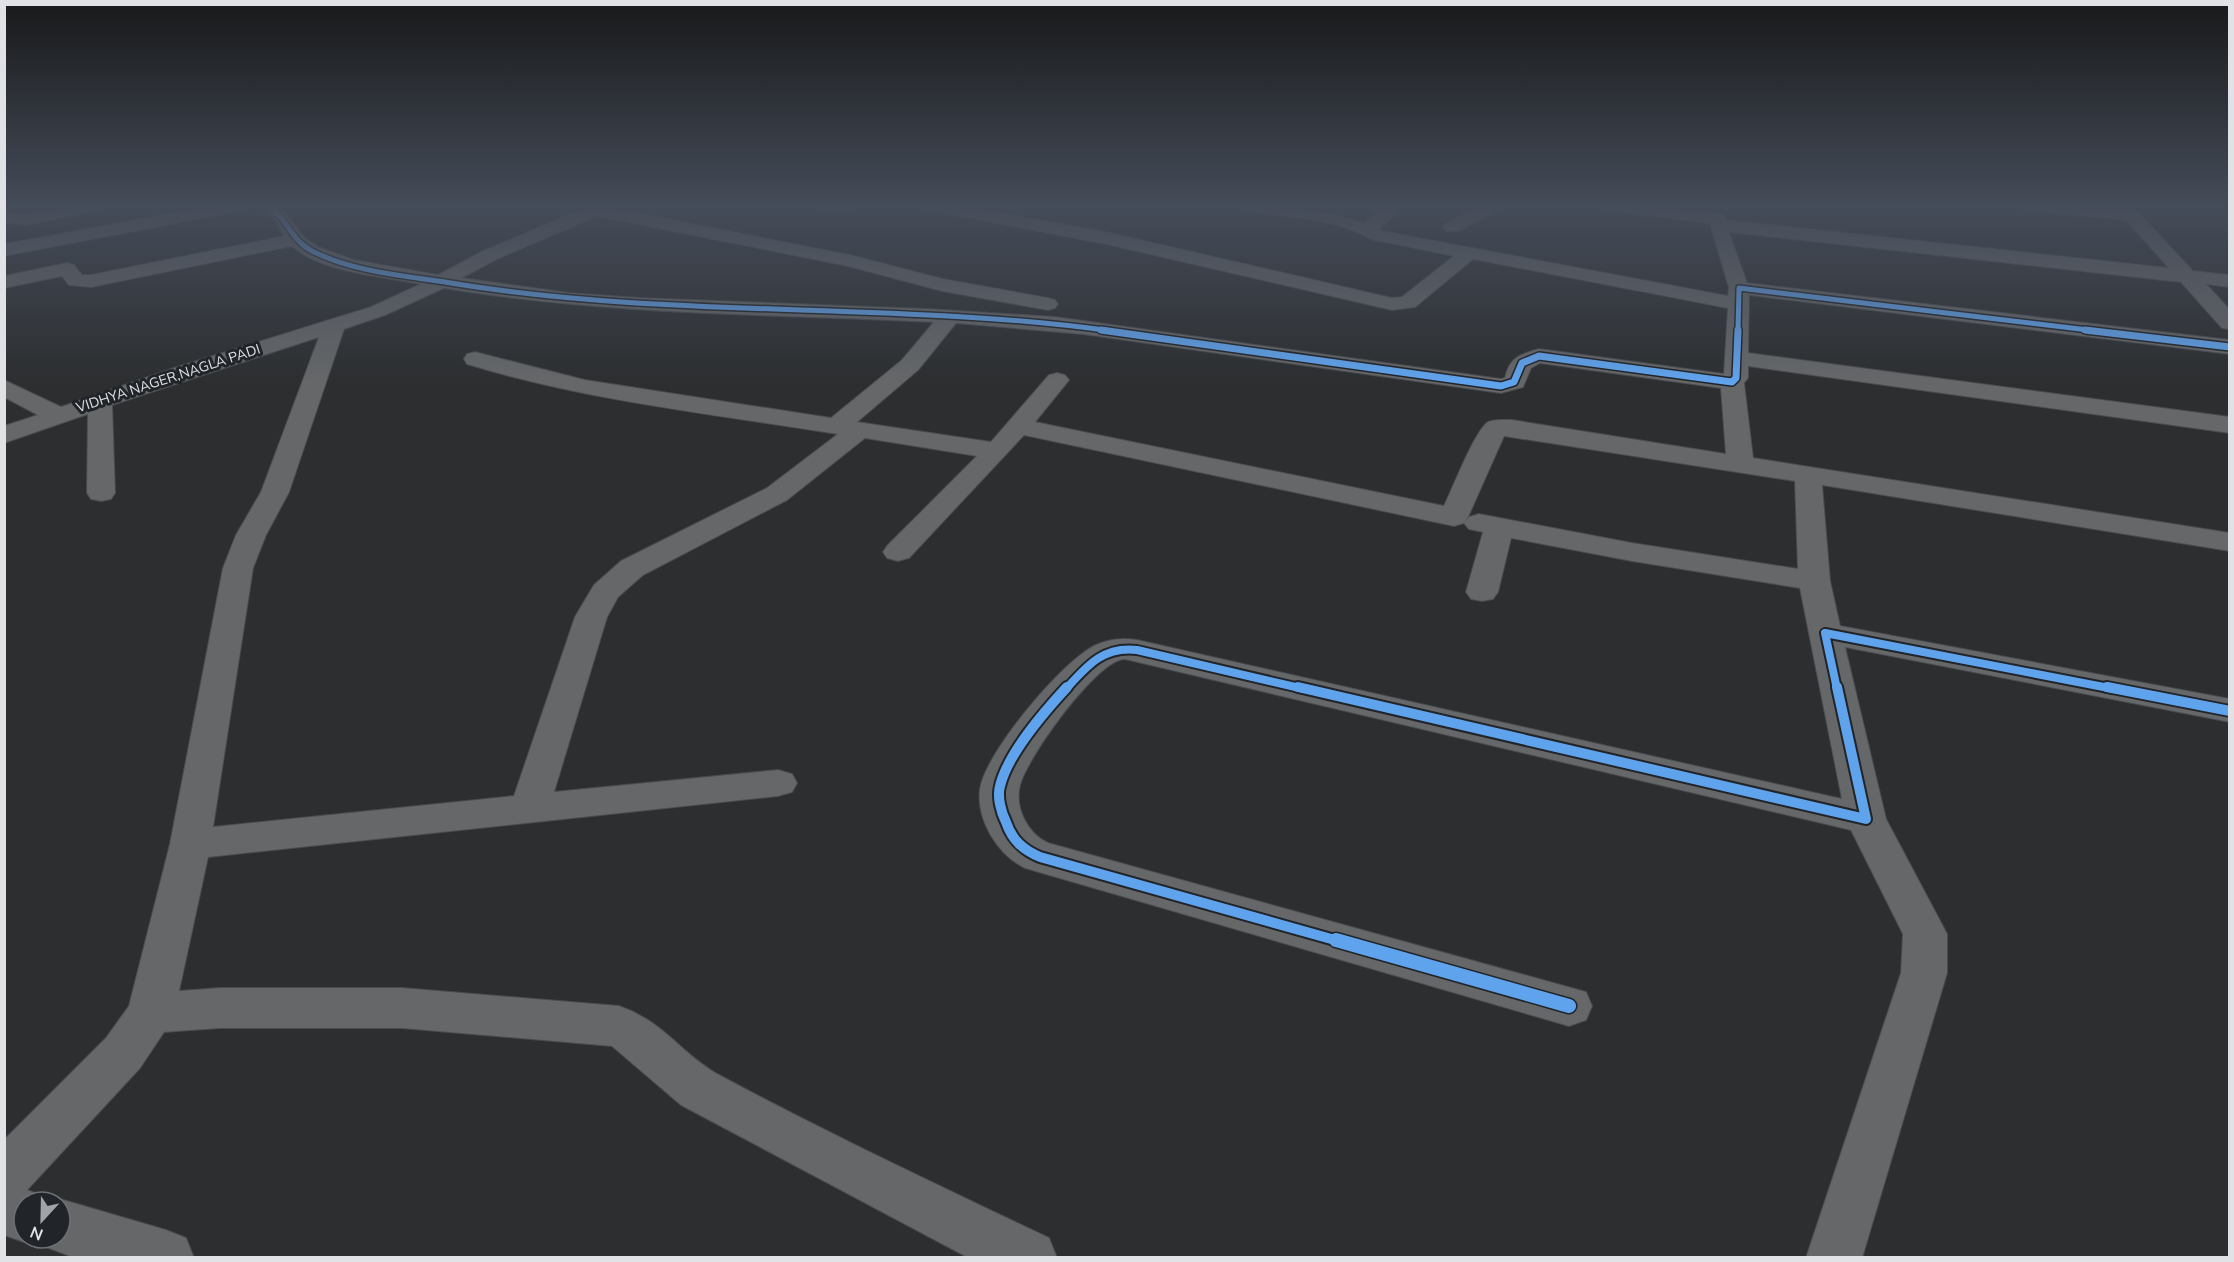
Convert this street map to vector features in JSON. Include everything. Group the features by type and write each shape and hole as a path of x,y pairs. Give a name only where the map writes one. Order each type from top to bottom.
{"street":[{"path":"4,282 67,269 76,281 91,281 171,265"},
{"path":"362,265 440,281 525,294 610,302 950,317 1088,327 1502,386 1512,386 1515,383 1520,363 1526,358 1539,356 1734,370 2229,425"},
{"name":"VIDHYA NAGER,NAGLA PADI","path":"4,435 100,400 334,326 402,301 471,265"},
{"path":"865,265 942,285 1044,303 1067,311 1088,327"},
{"path":"1223,265 1392,304 1408,303 1454,265"},
{"path":"1543,265 1738,296 2229,347"},
{"path":"1730,265 1738,296 1734,370 1740,464"},
{"path":"2100,265 2229,281"},
{"path":"2177,265 2229,323"},
{"path":"530,808 591,617 605,592 632,568 654,555 777,494 848,428 910,365 950,317"},
{"path":"4,1177 123,1053 151,1013 190,844 238,568 251,535 275,492 334,326"},
{"path":"475,359 510,370 585,387 997,451"},
{"path":"898,552 997,451 1057,380"},
{"path":"4,387 57,415"},
{"path":"100,400 101,494"},
{"path":"1018,426 1499,527 1632,552 1814,581"},
{"path":"1454,517 1490,435 1497,428 1512,428 2229,542"},
{"path":"1808,475 1814,581 1866,819 1925,934 1924,973 1834,1257"},
{"path":"1482,592 1499,527"},
{"path":"1825,633 2229,711"},
{"path":"1569,1006 1040,857 1026,851 1015,841 999,796 1004,775 1028,735 1062,693 1089,665 1112,650 1128,649 1866,819"},
{"path":"190,844 778,783"},
{"path":"151,1013 220,1008 402,1008 619,1026 640,1039 680,1077 699,1089 900,1194 1029,1257"},
{"path":"72,1230 166,1257"}],"cycle path":[{"path":"355,265 498,291 569,299 712,308 927,315 1055,324 1501,386 1514,382 1522,363 1539,356 1732,382 1736,378 1739,288 2230,347"},
{"path":"1569,1006 1040,857 1019,845 1006,823 999,793 1006,771 1029,733 1061,693 1093,662 1110,651 1122,649 1137,650 1866,819 1825,633 2230,711"}]}
